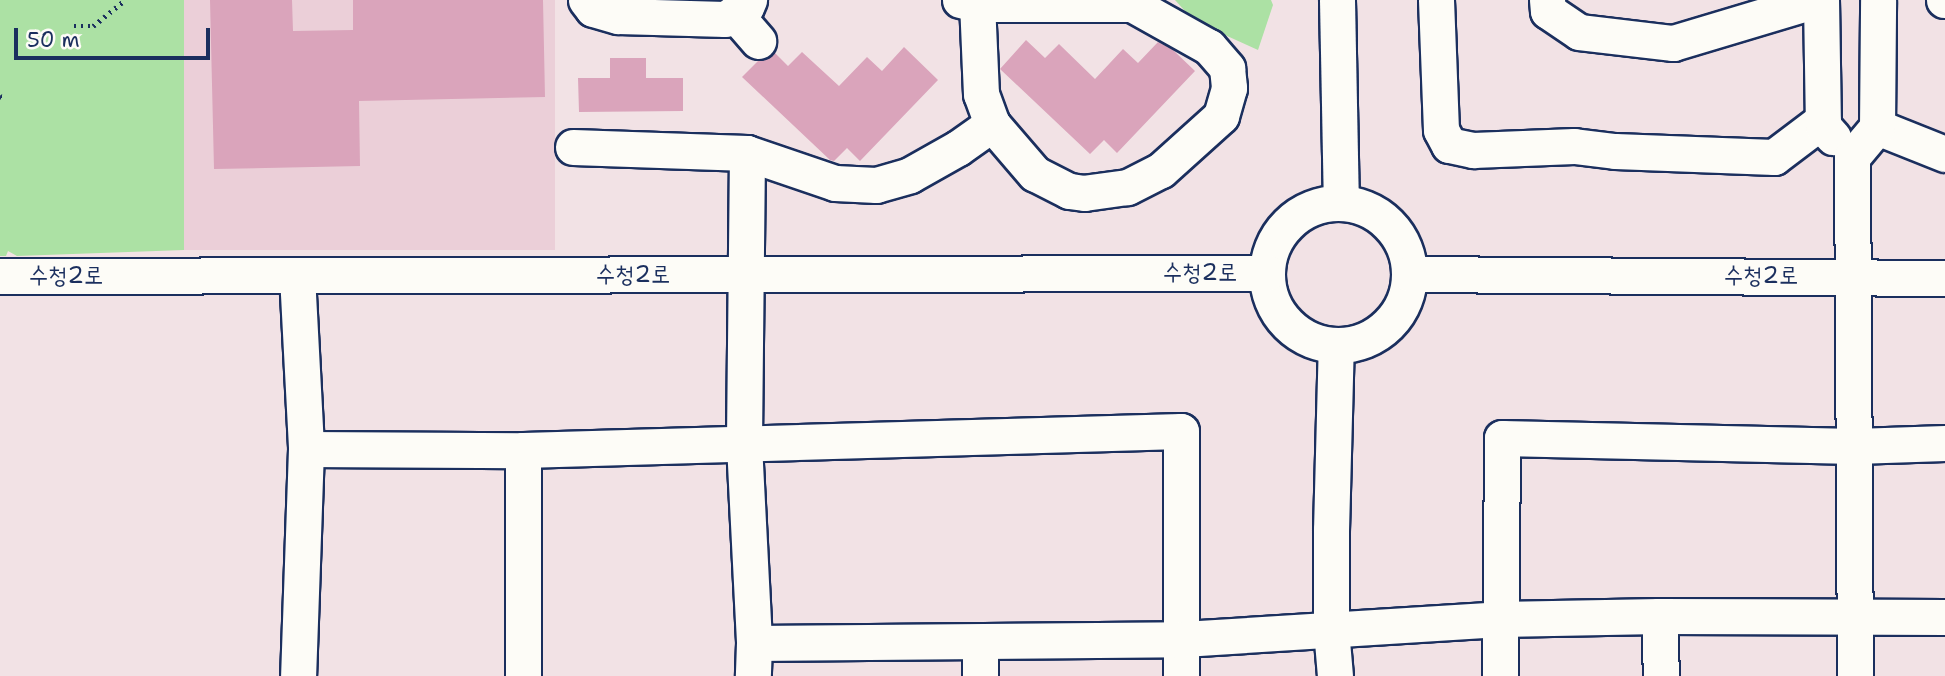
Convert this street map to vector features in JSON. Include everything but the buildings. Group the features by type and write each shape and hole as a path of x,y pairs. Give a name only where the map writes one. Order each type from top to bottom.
{"street":[{"path":"586,0 593,9 618,16 725,19 741,7 758,41"},
{"path":"1337,0 1341,202"},
{"path":"1436,0 1441,130 1449,145 1473,150 1574,146 1615,151 1774,157 1823,120"},
{"path":"1547,0 1548,11 1578,32 1672,43 1819,0 1823,126 1852,158"},
{"path":"1855,676 1852,158 1877,127 1878,0"},
{"path":"969,2 1132,4 1209,47 1227,68 1229,89 1221,116 1161,170 1127,187 1084,193 1069,191 1035,174 992,124 981,94 969,2"},
{"path":"573,147 747,153 835,183 876,185 910,175 958,148 992,124"},
{"path":"1877,127 1945,154"},
{"path":"747,153 744,444 754,660 980,660 1184,639 1499,619 1659,616 1945,617"},
{"path":"1341,202 1363,207 1382,217 1397,233 1406,253 1410,274 1404,302 1388,325 1355,343 1336,345 1318,342 1287,323 1269,291 1267,273 1271,250 1282,230 1298,215 1319,205 1341,202"},
{"name":"수청2로","path":"0,276 1267,273"},
{"name":"수청2로","path":"1410,274 1945,278"},
{"path":"297,275 306,449 298,676"},
{"path":"1335,676 1331,629 1336,345"},
{"path":"306,449 523,450 1181,431 1184,639 1181,676"},
{"path":"1500,676 1502,438 1855,446 1945,443"},
{"path":"523,450 523,676"},
{"path":"1659,616 1661,676"}],"path":[{"path":"74,26 93,26 125,0"}],"shaded area":[{"path":"184,0 555,0 555,250 184,250"}],"green space":[{"path":"0,0 184,0 184,250 17,256 8,251 6,256 0,256"},
{"path":"1175,0 1271,0 1273,5 1258,50 1194,21"}]}
